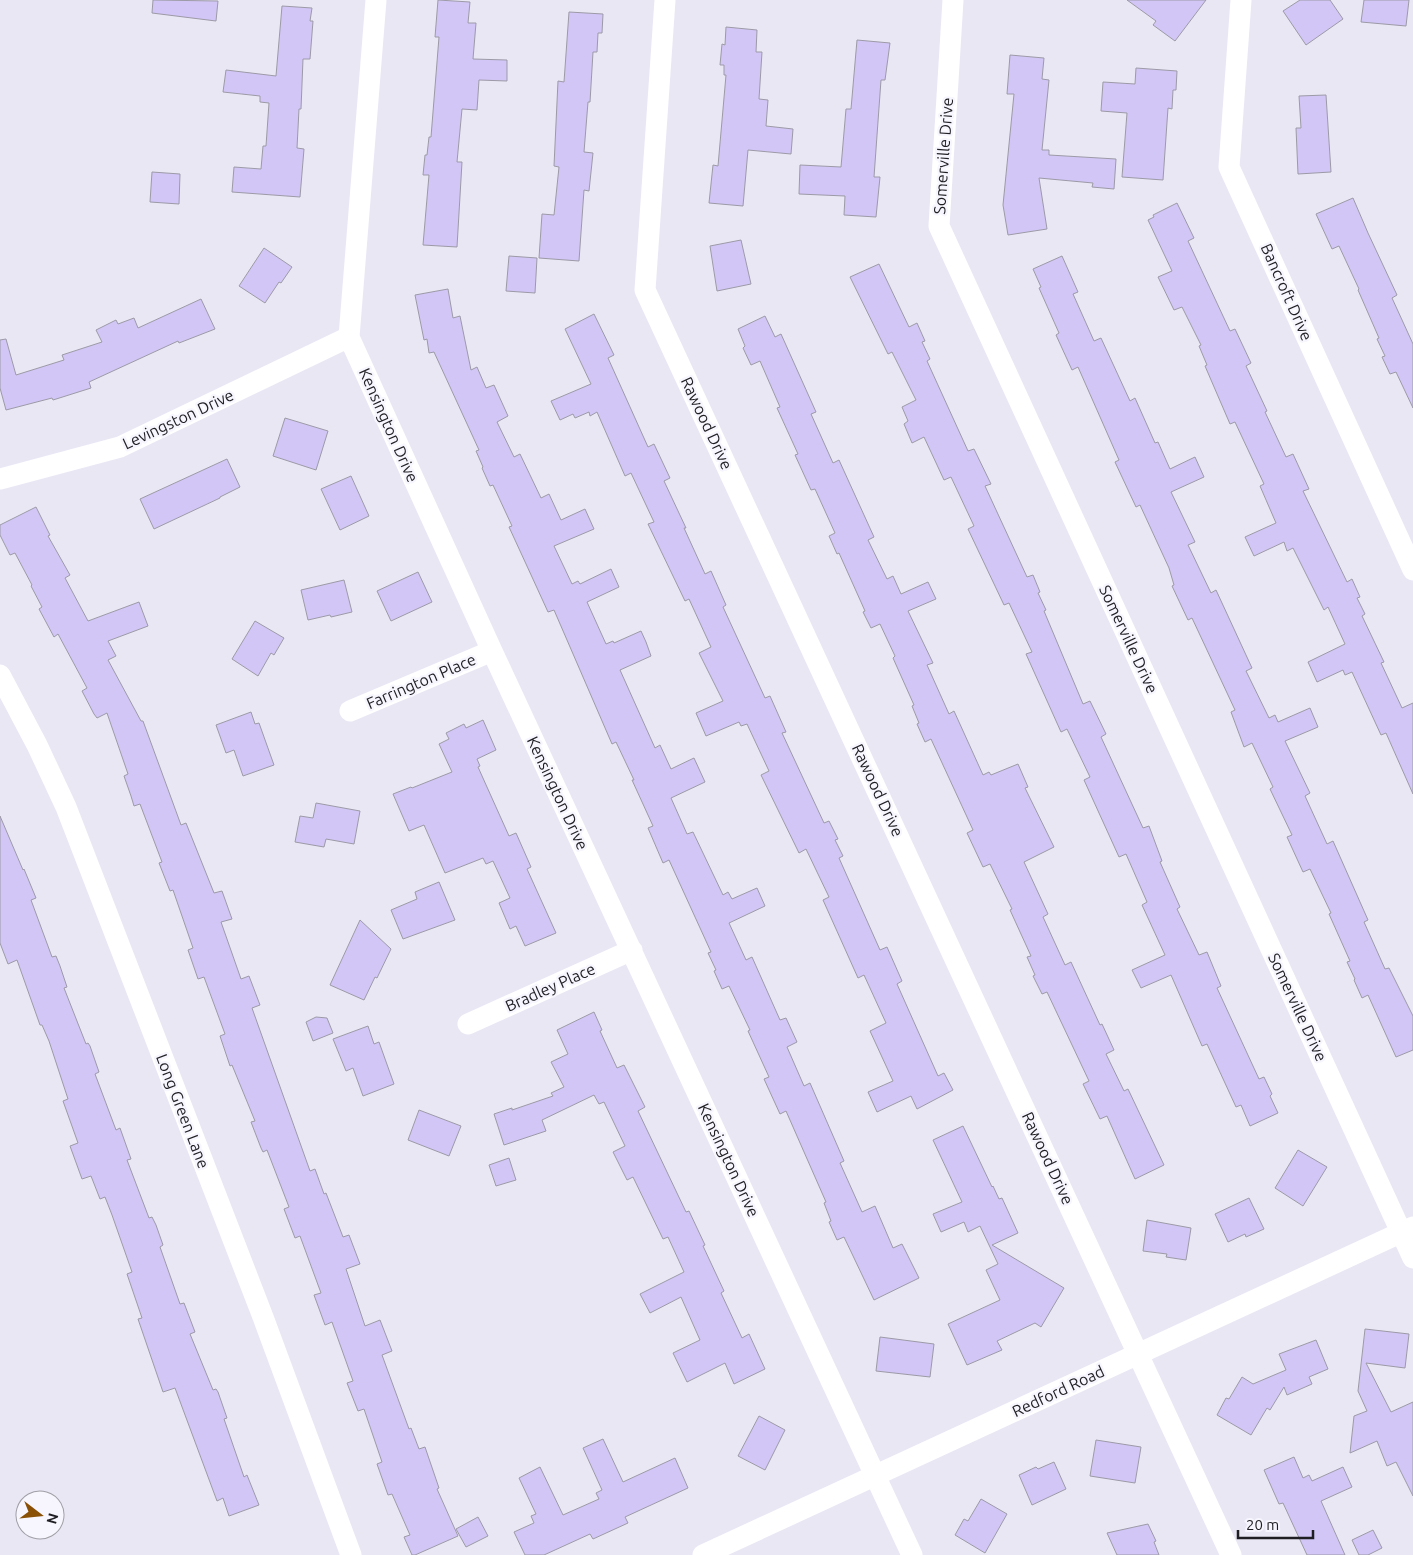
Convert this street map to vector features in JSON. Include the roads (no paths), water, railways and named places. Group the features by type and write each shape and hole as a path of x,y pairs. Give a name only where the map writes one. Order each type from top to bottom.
{"street":[{"name":"Kensington Drive","path":"376,0 349,337 492,651 912,1555"},
{"name":"Rawood Drive","path":"664,0 646,290 1231,1555"},
{"name":"Somerville Drive","path":"953,0 939,226 1407,1230 1413,1258"},
{"name":"Bancroft Drive","path":"1241,0 1230,166 1413,570"},
{"name":"Levingston Drive","path":"0,479 120,447 349,337"},
{"name":"Farrington Place","path":"350,711 492,651"},
{"name":"Long Green Lane","path":"0,675 37,745 66,807 263,1317 351,1555"},
{"name":"Bradley Place","path":"468,1024 632,950"},
{"name":"Redford Road","path":"703,1555 1407,1230"}]}
